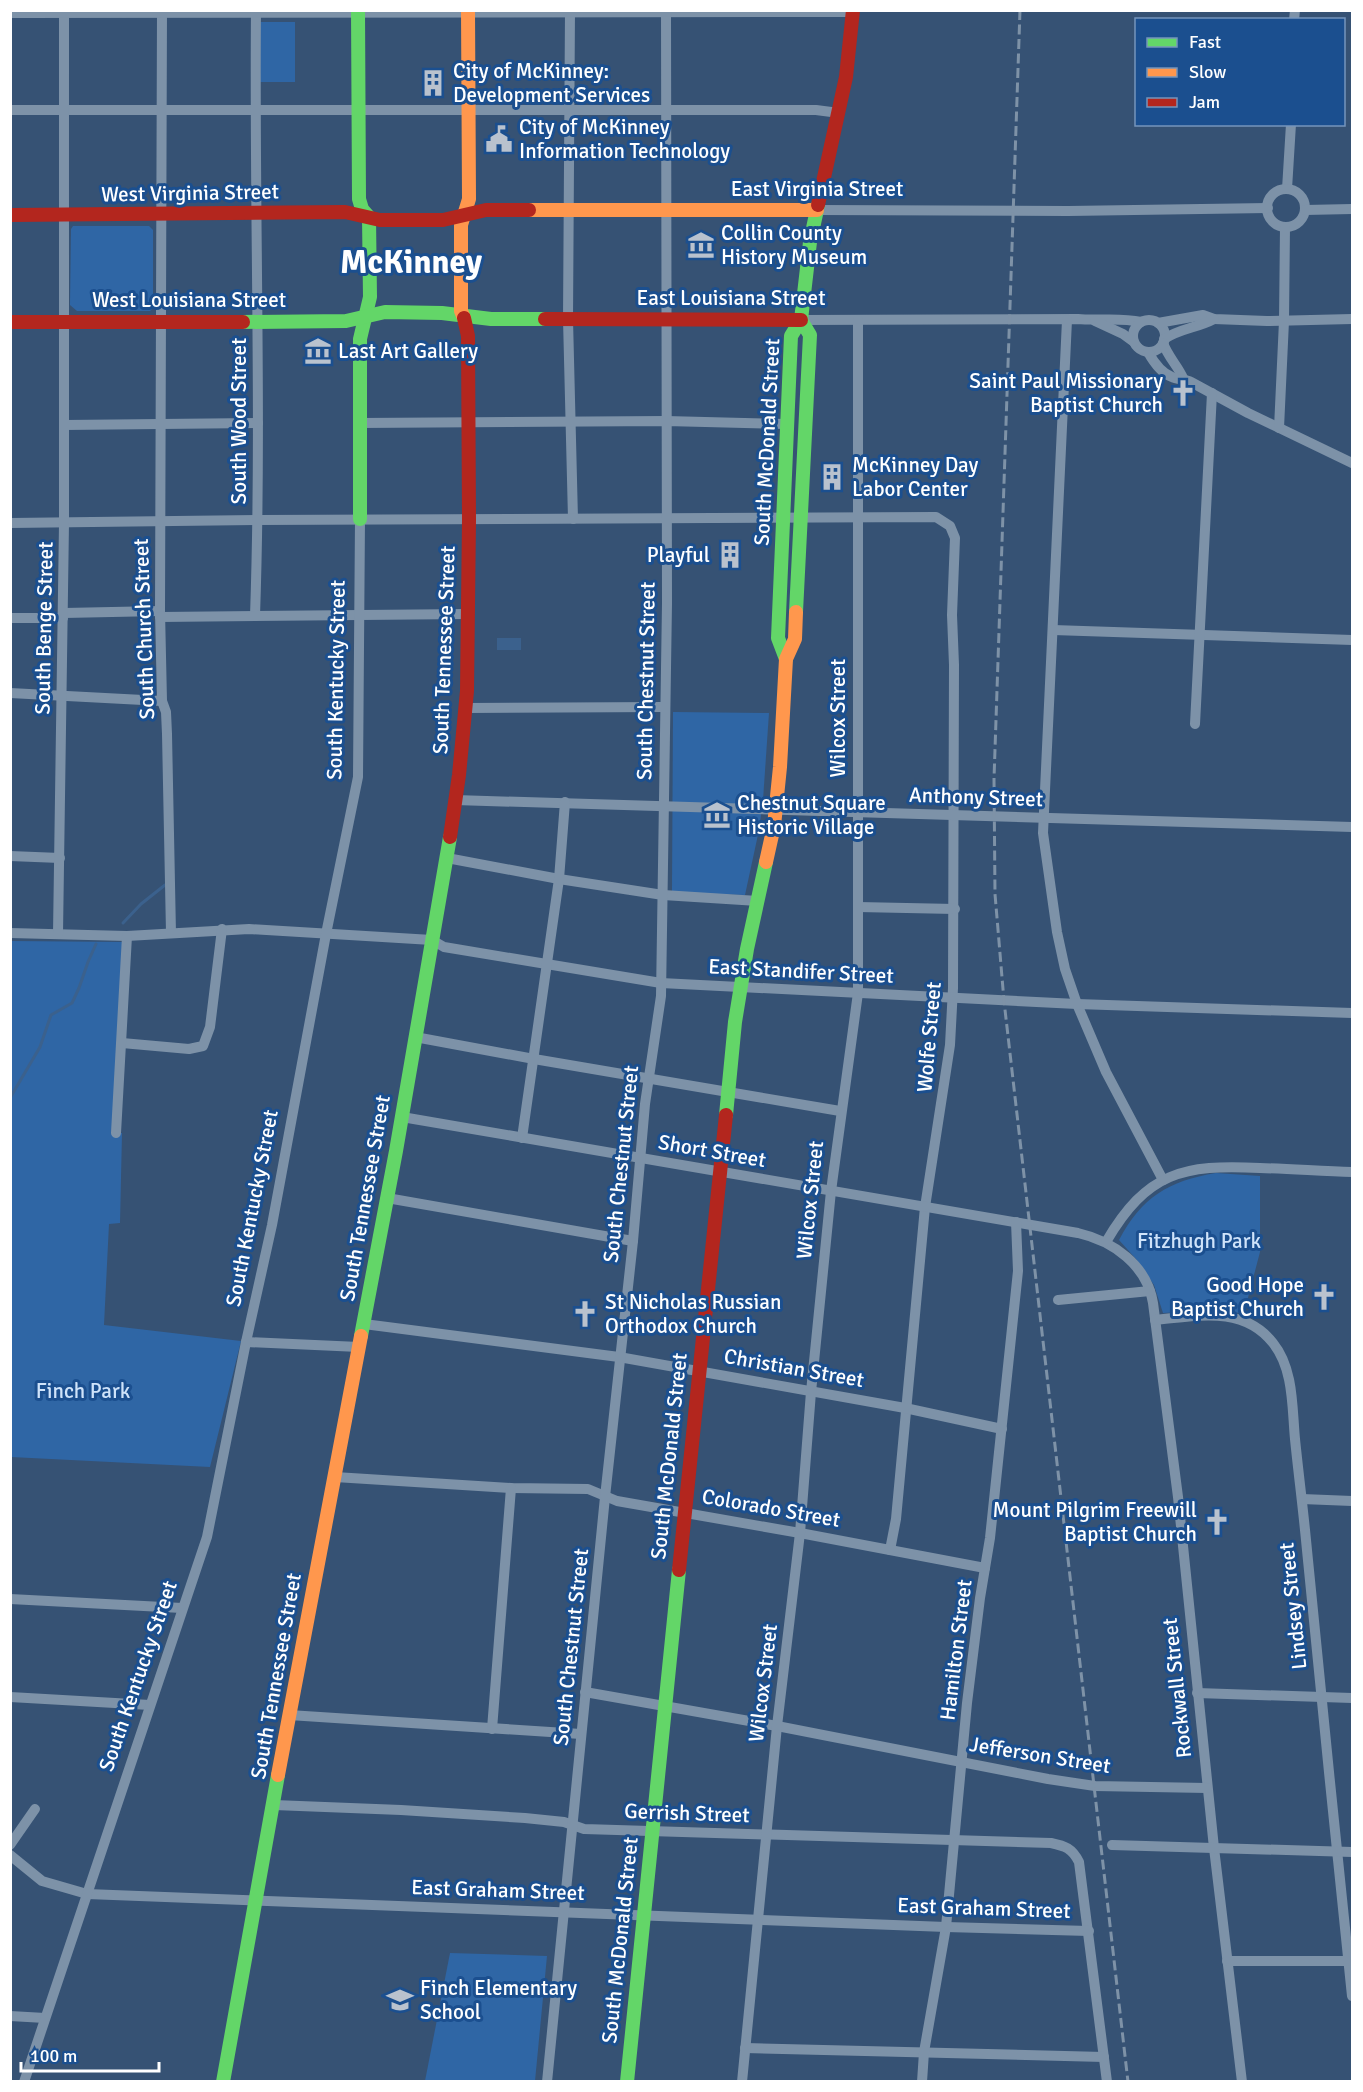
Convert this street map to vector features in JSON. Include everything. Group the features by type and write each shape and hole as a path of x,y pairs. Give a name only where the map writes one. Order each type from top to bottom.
{"main road":[{"path":"801,320 806,271 849,59 853,11"},
{"name":"South Kentucky Street","path":"358,12 359,199 362,209 369,217 370,297 360,339 360,519"},
{"name":"South Tennessee Street","path":"223,2082 289,1715 402,1117 447,858 466,708 469,520 467,326 462,315 461,225 469,200 468,12"},
{"name":"East Virginia Street","path":"369,217 386,220 443,220 486,210 818,210"},
{"name":"West Virginia Street","path":"10,215 120,216 161,213 345,212 369,217"},
{"name":"East Louisiana Street","path":"367,316 385,312 442,313 491,319 801,320"},
{"name":"West Louisiana Street","path":"10,322 346,321 367,316"},
{"name":"South McDonald Street","path":"627,2082 719,1173 740,988 776,810 786,659 795,639 810,335 801,320 791,336 787,424 778,638 786,659"}],"street":[{"name":"South Chestnut Street","path":"548,2082 619,1357 661,983 667,518 666,11"},
{"path":"10,13 853,11"},
{"name":"South Benge Street","path":"58,934 64,616 64,12"},
{"name":"South Church Street","path":"162,12 160,614 162,700 166,712 167,734 171,933"},
{"name":"South Wood Street","path":"255,616 259,321 255,110 256,12"},
{"path":"570,12 568,319 573,519"},
{"path":"10,110 816,110 839,112"},
{"path":"1287,189 1291,126"},
{"path":"1287,189 1301,195 1305,210 1302,219 1297,224 1285,227 1270,218 1268,208 1273,195 1287,189"},
{"name":"East Virginia Street","path":"818,210 1025,211 1268,208"},
{"path":"1305,210 1353,209"},
{"path":"1279,428 1284,321 1285,227"},
{"path":"1214,319 1186,327 1164,341 1157,350 1148,352 1139,349 1134,342 1133,333 1140,322 1149,320 1158,323 1203,315 1214,319 1284,321 1353,319"},
{"name":"East Louisiana Street","path":"801,320 1095,321 1104,318 1124,318 1140,322"},
{"name":"Wilcox Street","path":"742,2082 777,1726 800,1533 831,1191 840,1111 858,993 858,320"},
{"path":"1067,320 1043,833 1057,932 1065,969 1077,1004 1106,1072 1163,1180"},
{"name":"East Louisiana Street","path":"1095,321 1123,334 1134,342"},
{"path":"1158,323 1164,330 1168,355 1183,378"},
{"path":"1148,352 1155,363 1172,378 1183,378 1353,464"},
{"path":"1195,724 1212,393"},
{"path":"359,423 666,421 787,424"},
{"path":"64,425 258,423"},
{"path":"10,523 857,517"},
{"name":"Wolfe Street","path":"857,517 936,517 950,526 955,538 952,615 955,909 948,1067 925,1207 896,1519 890,1550"},
{"name":"South Kentucky Street","path":"24,2082 207,1537 272,1225 326,934 358,777 360,519"},
{"path":"10,618 160,614 190,617 468,614"},
{"path":"1053,630 1353,640"},
{"path":"10,693 162,700"},
{"path":"466,708 665,707"},
{"name":"Anthony Street","path":"455,800 1353,827"},
{"path":"522,1138 559,879 565,802"},
{"path":"10,856 60,858"},
{"path":"447,858 663,895 758,901"},
{"path":"858,907 955,909"},
{"path":"122,1043 189,1049 203,1046 210,1027 222,929"},
{"name":"East Standifer Street","path":"10,933 127,936 249,929 432,940 444,947 661,983 1077,1004 1353,1013"},
{"path":"116,1133 127,936"},
{"path":"415,1037 840,1111"},
{"name":"Short Street","path":"402,1117 1016,1222"},
{"path":"1106,1242 1128,1209 1151,1187 1163,1180 1195,1169 1219,1166 1353,1172"},
{"path":"387,1198 633,1241"},
{"name":"Rockwall Street","path":"1016,1222 1084,1234 1106,1242 1129,1259 1143,1277 1150,1292 1178,1497 1197,1694 1242,2082"},
{"name":"Hamilton Street","path":"922,2082 924,2052 946,1927 961,1762 1002,1429 1012,1309 1018,1271 1016,1222"},
{"path":"1058,1300 1150,1292"},
{"name":"Lindsey Street","path":"1155,1320 1224,1315 1249,1323 1265,1334 1282,1357 1288,1378 1302,1499 1353,1996"},
{"name":"Christian Street","path":"364,1324 619,1357 905,1408 1002,1429"},
{"path":"246,1342 359,1347"},
{"name":"Colorado Street","path":"335,1477 512,1488 588,1489 617,1501 986,1569"},
{"path":"492,1729 512,1488"},
{"path":"1302,1499 1353,1501"},
{"path":"10,1599 182,1608"},
{"name":"Jefferson Street","path":"585,1692 777,1726 1048,1779 1095,1786 1208,1788"},
{"path":"1197,1694 1353,1698"},
{"path":"10,1697 150,1705"},
{"path":"289,1715 582,1734"},
{"name":"Gerrish Street","path":"274,1805 525,1818 564,1822 584,1829 1051,1843 1066,1846 1079,1862 1089,1931"},
{"path":"10,1845 35,1809"},
{"path":"1112,1845 1353,1852"},
{"name":"East Graham Street","path":"10,1855 42,1881 87,1894 1089,1931"},
{"path":"1089,1931 1107,2082"},
{"path":"1227,1960 1348,1961"},
{"path":"10,2016 45,2018"},
{"path":"745,2048 1104,2057"}],"green space":[{"path":"260,22 295,22 295,82 260,82"},
{"path":"73,226 149,226 153,230 153,308 150,311 77,311 70,305 71,229"},
{"name":"Chestnut Square Historic Village","path":"673,712 769,713 763,800 745,895 672,893"},
{"name":"Finch Park","path":"10,941 124,942 113,1133 122,1133 120,1223 109,1224 104,1325 241,1341 210,1467 11,1457"},
{"name":"Fitzhugh Park","path":"1216,1173 1260,1176 1260,1252 1244,1313 1201,1311 1163,1313 1154,1285 1119,1240 1137,1213 1158,1193 1184,1181"},
{"path":"450,1953 547,1956 535,2081 425,2081"}],"shaded area":[{"path":"497,638 521,638 521,650 497,650"}],"waterway":[{"path":"123,923 141,904 165,885"},
{"path":"10,1098 40,1047 51,1015 72,1003 96,944"}],"railway":[{"path":"1020,10 994,779 995,894 1004,1001 1128,2082"}],"traffic: fast":[{"path":"358,10 359,199 362,209 369,217 370,297 360,339 360,519"},
{"path":"786,659 778,638 791,336 801,320 810,242 818,205"},
{"path":"243,322 346,321 385,312 442,313 491,319 545,319"},
{"path":"796,612 810,335 801,320"},
{"path":"361,1336 396,1151 450,837"},
{"path":"726,1115 735,1022 747,949 766,862"},
{"path":"627,2082 679,1570"},
{"path":"223,2082 278,1775"}],"traffic: slow":[{"path":"464,318 461,311 461,225 469,199 468,10"},
{"path":"529,210 817,210"},
{"path":"766,862 774,826 780,767 786,659 795,639 796,612"},
{"path":"278,1775 361,1336"}],"traffic: jam":[{"path":"818,205 846,77 853,10"},
{"path":"10,215 345,212 380,220 443,220 486,210 529,210"},
{"path":"450,837 467,691 468,336 464,318"},
{"path":"545,319 801,320"},
{"path":"10,322 243,322"},
{"path":"679,1570 726,1115"}],"place":[{"name":"City of McKinney: Development Services","path":"433,83"},
{"name":"City of McKinney Information Technology","path":"499,139"},
{"name":"Collin County History Museum","path":"701,245"},
{"name":"Last Art Gallery","path":"318,351"},
{"name":"Saint Paul Missionary Baptist Church","path":"1183,393"},
{"name":"McKinney Day Labor Center","path":"832,477"},
{"name":"Playful","path":"730,555"},
{"name":"Chestnut Square Historic Village","path":"717,815"},
{"name":"Good Hope Baptist Church","path":"1324,1297"},
{"name":"St Nicholas Russian Orthodox Church","path":"585,1314"},
{"name":"Mount Pilgrim Freewill Baptist Church","path":"1217,1522"},
{"name":"Finch Elementary School","path":"400,2000"}],"district":[{"name":"McKinney","path":"411,261"}]}
